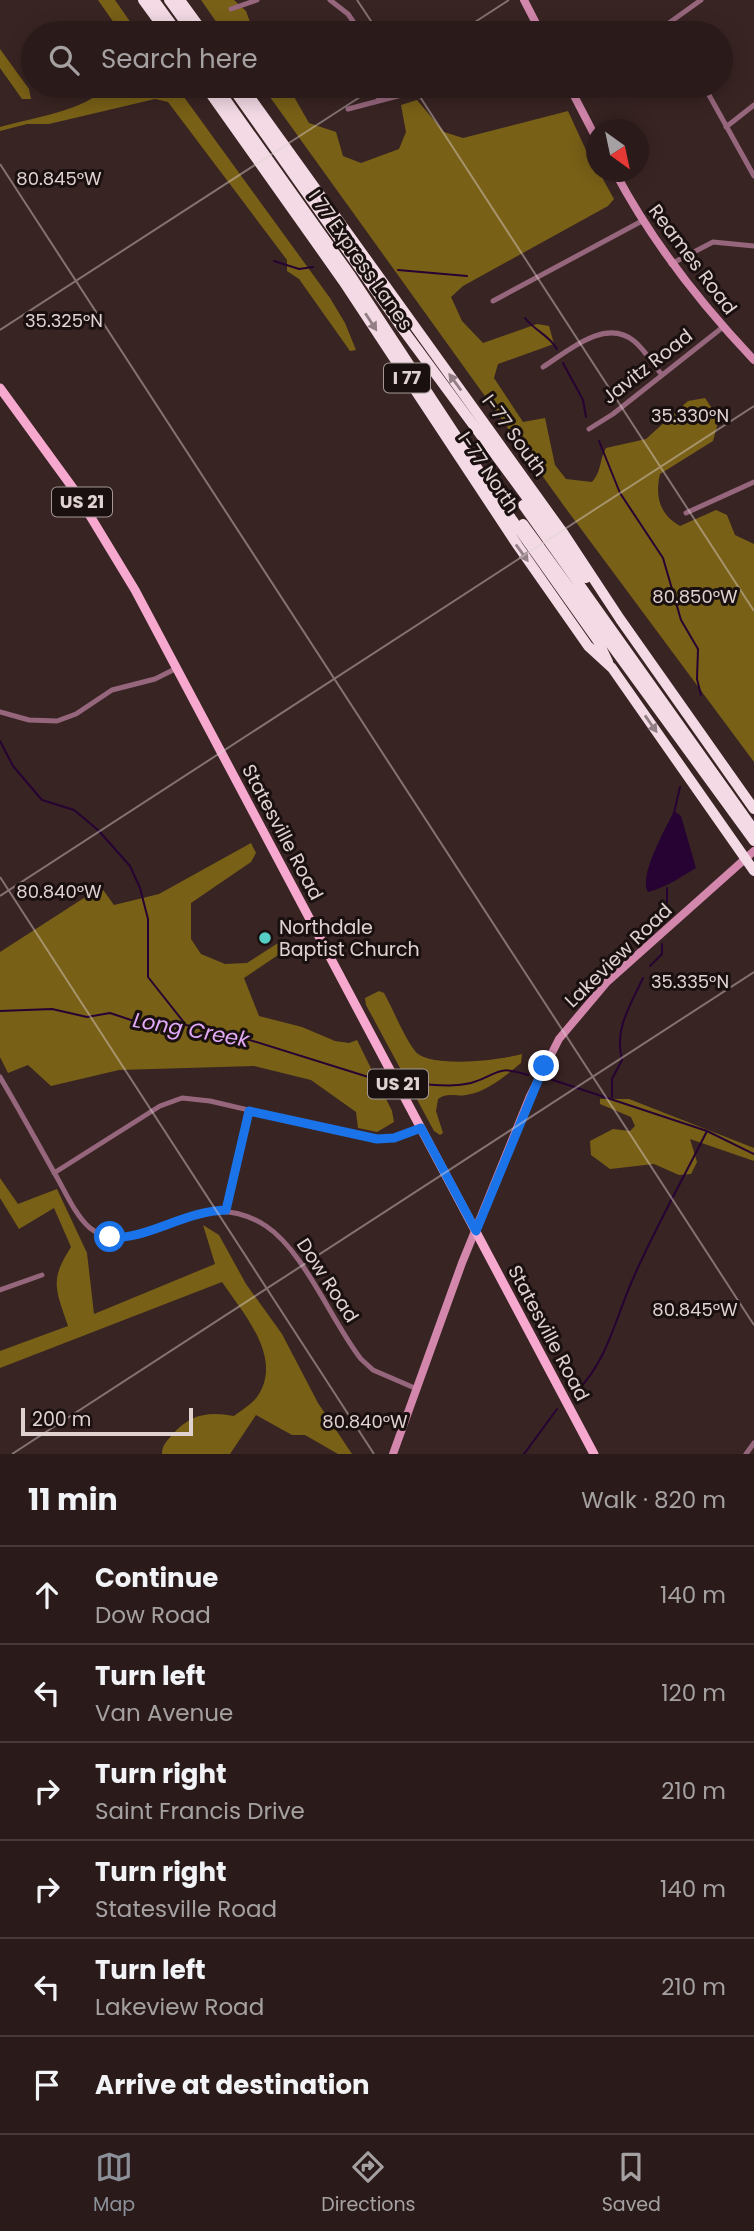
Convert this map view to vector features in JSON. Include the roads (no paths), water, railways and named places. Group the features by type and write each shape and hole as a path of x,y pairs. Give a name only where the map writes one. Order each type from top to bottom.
{"highway":[{"path":"143,0 158,21"},
{"path":"154,0 169,21"},
{"path":"169,0 184,21"},
{"path":"180,0 195,21"},
{"name":"I-77 North","path":"213,98 343,281 517,547 588,646 612,668 754,871"},
{"name":"I 77 Express Lanes","path":"225,98 379,316 475,464 598,641 612,668"},
{"name":"I 77 Express Lanes","path":"240,98 566,553 620,619"},
{"name":"I-77 South","path":"251,98 564,534 620,619 754,809"},
{"path":"481,436 488,453 556,554 748,826 754,841"},
{"path":"475,464 488,475 748,826"}],"main road":[{"path":"524,0 535,21"},
{"path":"575,98 587,119"},
{"name":"Reames Road","path":"621,182 642,221 671,264 754,360"},
{"name":"Statesville Road","path":"0,388 89,512 177,668 594,1454"},
{"name":"Lakeview Road","path":"393,1454 476,1231 533,1088 564,1031 607,982 754,851"}],"street":[{"path":"231,9 257,0"},
{"path":"330,0 348,13 354,21"},
{"path":"672,21 701,0"},
{"path":"348,108 387,98"},
{"path":"710,98 754,176"},
{"path":"726,127 754,105"},
{"path":"493,301 642,221"},
{"path":"671,264 713,242 754,246"},
{"name":"Javitz Road","path":"589,429 723,327"},
{"path":"543,367 592,337 607,333 623,335 634,341 662,375"},
{"path":"687,513 754,482"},
{"path":"0,712 29,720 57,721 76,714 112,690 155,679 177,668"},
{"name":"Dow Road","path":"0,1077 85,1222 110,1237 130,1236 193,1213 226,1210 254,1219 279,1236 361,1359 382,1374 417,1389"},
{"path":"54,1173 175,1100 195,1098 377,1139 394,1138 421,1128"},
{"path":"226,1210 249,1111"},
{"path":"0,1290 42,1275"},
{"path":"746,1454 754,1443"}],"waterway":[{"path":"274,261 299,269 313,267"},
{"path":"398,270 467,276"},
{"path":"525,318 557,349"},
{"path":"563,363 583,400 586,417"},
{"path":"599,441 620,493 663,558 681,620 698,649 697,679 701,695"},
{"path":"0,741 13,766 42,800 74,810 98,830 130,866 140,888 148,919 148,977 186,1025"},
{"path":"674,813 680,787"},
{"path":"656,918 667,902 667,888"},
{"path":"650,966 662,954 662,944"},
{"path":"612,1097 612,1079 622,1060 622,1028 643,978"},
{"name":"Long Creek","path":"0,1011 52,1009 87,1017 110,1013 137,1022 186,1025 237,1036 378,1080"},
{"name":"Long Creek","path":"421,1084 465,1084 509,1070 528,1075"},
{"name":"Long Creek","path":"547,1078 707,1131 754,1154"},
{"path":"577,1391 596,1367 632,1281 707,1131"},
{"path":"524,1454 557,1409"}],"place":[{"name":"Northdale Baptist Church","path":"265,938"}]}
